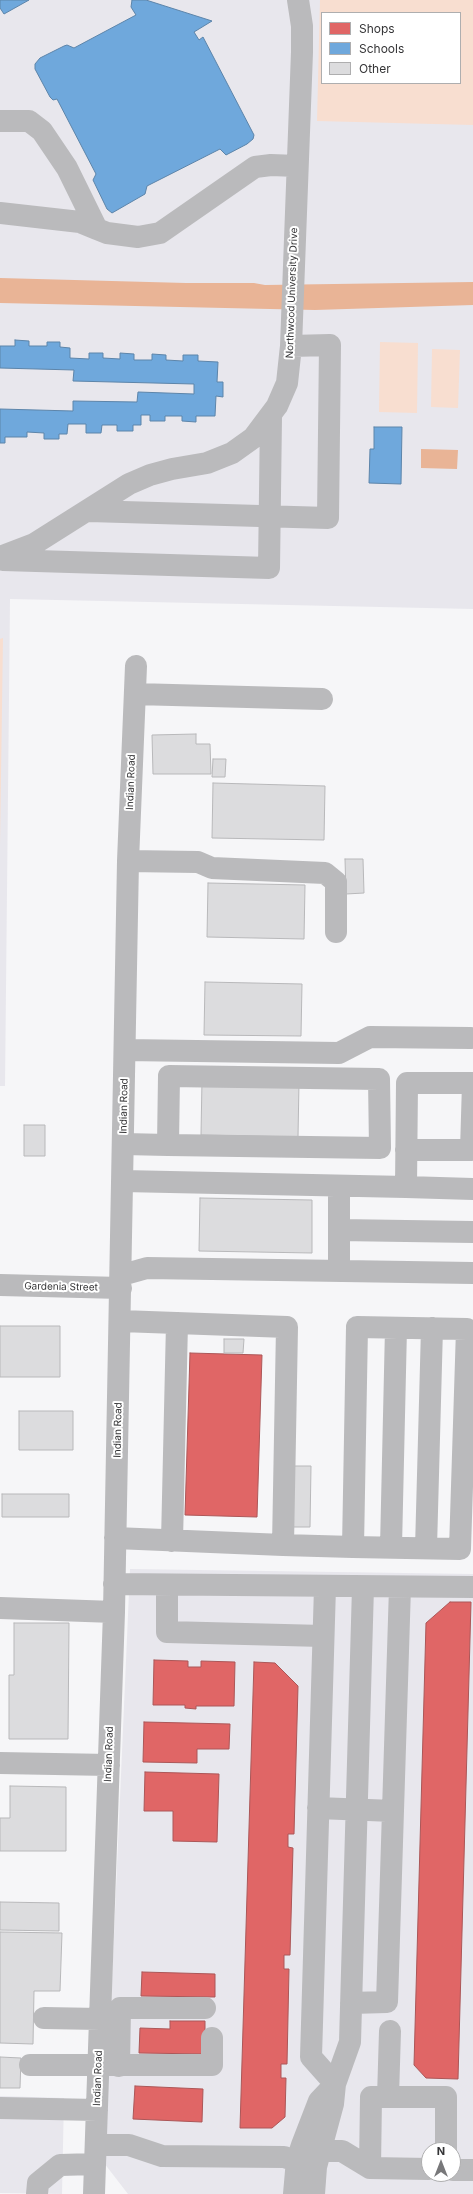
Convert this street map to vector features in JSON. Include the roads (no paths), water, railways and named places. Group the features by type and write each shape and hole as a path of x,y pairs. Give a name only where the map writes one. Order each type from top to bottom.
{"street":[{"name":"Northwood University Drive","path":"0,558 34,544 89,511 129,484 150,475 172,469 207,463 232,453 253,438 270,417 287,382 291,346 302,52 302,26 298,0"},
{"path":"0,121 29,121 42,131 66,168 97,229"},
{"path":"0,213 80,222 107,233 138,237 160,234 254,167 271,165 297,166"},
{"path":"89,511 328,518 330,345 291,346"},
{"path":"0,558 269,568 270,417"},
{"name":"Indian Road","path":"94,2194 97,2110 109,2066 100,2018 116,1538 122,1282 128,861 136,666"},
{"path":"135,694 322,699"},
{"path":"128,861 198,862 212,868 325,873 336,882 336,932"},
{"path":"125,1050 339,1052 370,1038 471,1038"},
{"path":"124,1144 168,1145 380,1148 379,1079 169,1076 168,1145"},
{"path":"406,1150 406,1187"},
{"path":"123,1181 473,1189"},
{"path":"339,1186 339,1271"},
{"path":"339,1230 473,1232"},
{"name":"Gardenia Street","path":"0,1285 122,1282 147,1268 473,1273"},
{"path":"121,1321 286,1327 283,1545"},
{"path":"172,1541 177,1323"},
{"path":"116,1538 283,1545 353,1547 391,1547 460,1549 467,1329 357,1327 353,1547"},
{"path":"391,1547 396,1328"},
{"path":"426,1548 432,1328"},
{"path":"114,1584 363,1588 473,1587"},
{"path":"167,1585 167,1632 323,1636"},
{"path":"325,1587 311,2057 334,2084"},
{"path":"294,2194 311,2159 333,2104 334,2084 350,2042 363,1588"},
{"path":"351,2003 387,2002 400,1588"},
{"path":"0,1608 114,1612"},
{"path":"0,1763 109,1765"},
{"path":"318,1808 393,1810"},
{"path":"109,2066 120,2008 205,2008"},
{"path":"44,2018 100,2018"},
{"path":"388,2097 390,2031"},
{"path":"30,2065 212,2065 212,2038"},
{"path":"370,2168 371,2097 446,2097 446,2142"},
{"path":"0,2108 97,2110"},
{"path":"37,2194 38,2183 60,2165 129,2145 162,2156 284,2157 311,2159 342,2151 370,2168 421,2169"},
{"path":"311,2159 314,2194"},
{"path":"461,2170 473,2170"}]}
